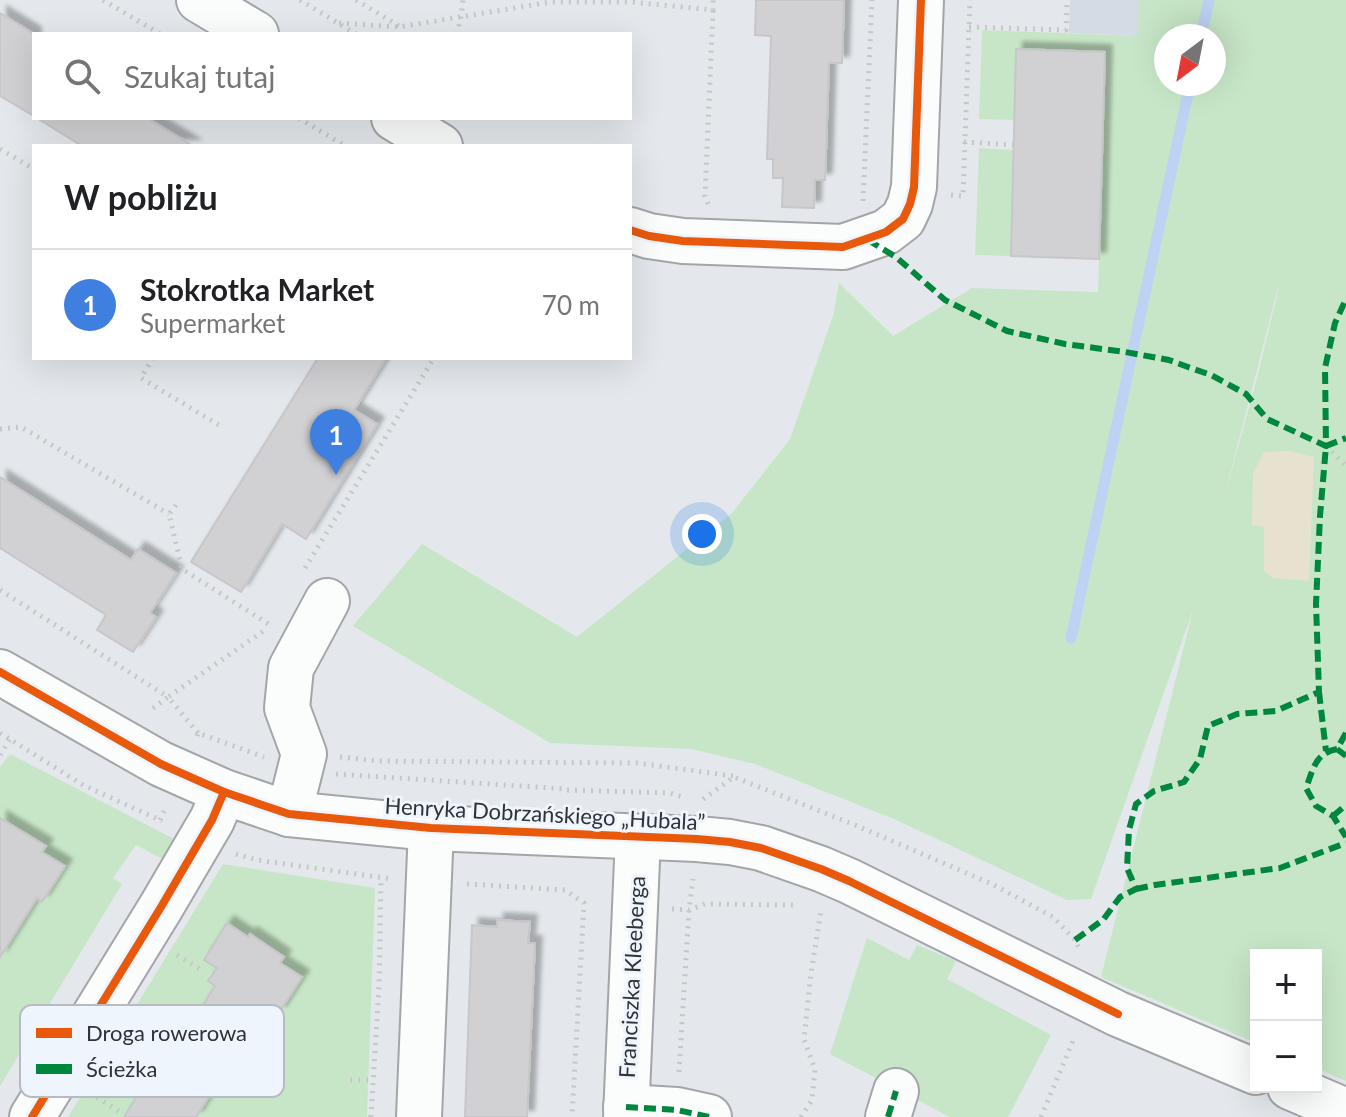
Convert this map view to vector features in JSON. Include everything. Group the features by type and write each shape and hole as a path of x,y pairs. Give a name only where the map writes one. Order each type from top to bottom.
{"street":[{"path":"199,0 253,32"},
{"path":"632,231 672,239 843,247 886,232 903,219 914,187 921,0"},
{"path":"397,120 437,144"},
{"path":"289,814 304,754 287,708 291,668 314,587"},
{"name":"Henryka Dobrzańskiego „Hubala”","path":"0,672 161,764 224,792 289,814 431,828 697,839 730,842 793,858 835,896 1250,1069"},
{"path":"101,1005 212,820 224,792"},
{"path":"419,1117 431,828"},
{"name":"Franciszka Kleeberga","path":"626,1112 638,837"},
{"path":"1304,1093 1346,1111"},
{"path":"32,1117 44,1097"},
{"path":"626,1112 677,1110 709,1117"}],"path":[{"path":"103,0 157,32"},
{"path":"300,0 353,32"},
{"path":"356,0 399,27"},
{"path":"457,32 463,0"},
{"path":"711,210 705,196 713,0"},
{"path":"868,240 856,220 863,205 872,0"},
{"path":"969,27 1066,30 1067,0"},
{"path":"339,23 399,27 550,1 631,2 713,10"},
{"path":"302,120 342,144"},
{"path":"964,142 1014,145"},
{"path":"0,149 32,168"},
{"path":"152,360 141,378 222,427"},
{"path":"314,587 433,360"},
{"path":"0,429 21,427 169,514 182,569 271,625 113,737"},
{"path":"1326,446 1346,466"},
{"path":"169,514 176,505"},
{"path":"0,590 168,697 198,733"},
{"path":"0,755 10,739"},
{"path":"304,754 379,761 637,763 734,777"},
{"path":"371,1117 379,987 381,878"},
{"path":"429,882 565,890 584,903 572,1117"},
{"path":"689,910 705,904 795,904 835,896 811,973 804,1039 815,1070 812,1100 801,1117"},
{"path":"170,951 203,971"},
{"path":"1041,1117 1104,1007"},
{"path":"350,1080 373,1080"},
{"path":"96,1097 120,1112"}],"shaded area":[{"path":"1070,0 1140,0 1139,36 1069,33"}],"green space":[{"path":"1139,0 1346,0 1346,1081 1322,1071 1322,949 1250,949 1250,1040 1101,977 1193,610 1091,899 1067,900 894,819 755,764 691,749 550,743 353,626 422,544 577,637 732,513 790,439 833,316 839,283 893,336 972,288 1098,292 1105,52 1017,49 1015,120 979,119 982,30 1138,36","holes":["1279,287 1257,378 1224,498"]},
{"path":"979,148 1014,150 1011,256 975,255"},
{"path":"10,754 180,842 170,863 136,845 113,878 122,884 49,1005 20,1005 20,1053 0,1086 0,767"},
{"path":"223,864 375,888 367,1117 68,1117 80,1097 284,1097 284,1005 137,1005"},
{"path":"867,938 909,960 917,945 956,961 947,979 1051,1035 1008,1117 950,1117 830,1054"}],"sand":[{"path":"1290,451 1314,457 1309,581 1273,578 1264,571 1264,527 1252,525 1253,474 1264,452"}],"building":[{"path":"756,0 844,0 842,63 829,63 825,180 815,180 814,208 782,207 783,178 773,178 773,159 767,159 771,36 755,35"},
{"path":"0,13 32,33 32,115 0,96"},
{"path":"1016,49 1105,52 1099,259 1011,256"},
{"path":"40,120 150,120 190,144 79,144"},
{"path":"317,360 385,360 354,410 377,424 306,539 282,524 241,592 191,562"},
{"path":"0,477 131,560 138,549 176,573 150,613 156,617 133,652 97,630 106,615 0,548"},
{"path":"0,818 46,846 42,852 65,866 42,902 37,898 0,957"},
{"path":"497,920 530,922 528,943 535,943 527,1117 465,1117 472,925 497,927"},
{"path":"227,923 284,957 280,963 302,977 284,1005 203,1005 215,986 208,981 217,968 204,960"},
{"path":"137,1097 208,1097 196,1117 124,1117"}],"waterway":[{"path":"1204,24 1209,0"},
{"path":"1071,638 1187,96"}],"marked path":[{"path":"868,240 896,257 945,300 1007,331 1065,344 1169,360 1211,375 1246,394 1267,419 1326,446 1325,368 1335,323 1346,299"},
{"path":"1075,940 1103,920 1120,897 1136,889 1127,868 1129,830 1136,804 1154,791 1184,782 1200,759 1208,726 1237,714 1276,711 1319,692 1316,604 1326,446 1346,438"},
{"path":"1319,692 1326,751"},
{"path":"1346,733 1337,749 1346,756"},
{"path":"1337,749 1319,758 1306,788 1316,806 1333,816 1346,837"},
{"path":"1333,816 1346,805"},
{"path":"1136,889 1280,868 1346,843"},
{"path":"888,1117 896,1091"},
{"path":"626,1107 677,1110 709,1117"}],"cycle path":[{"path":"632,231 683,241 843,247 886,232 903,219 914,187 921,0"},
{"path":"0,672 161,764 224,792 289,814 431,828 697,839 761,848 849,881 1118,1014"},
{"path":"101,1005 212,820 224,792"},
{"path":"32,1117 44,1097"}],"place":[{"name":"Stokrotka Market","path":"336,475"}]}
